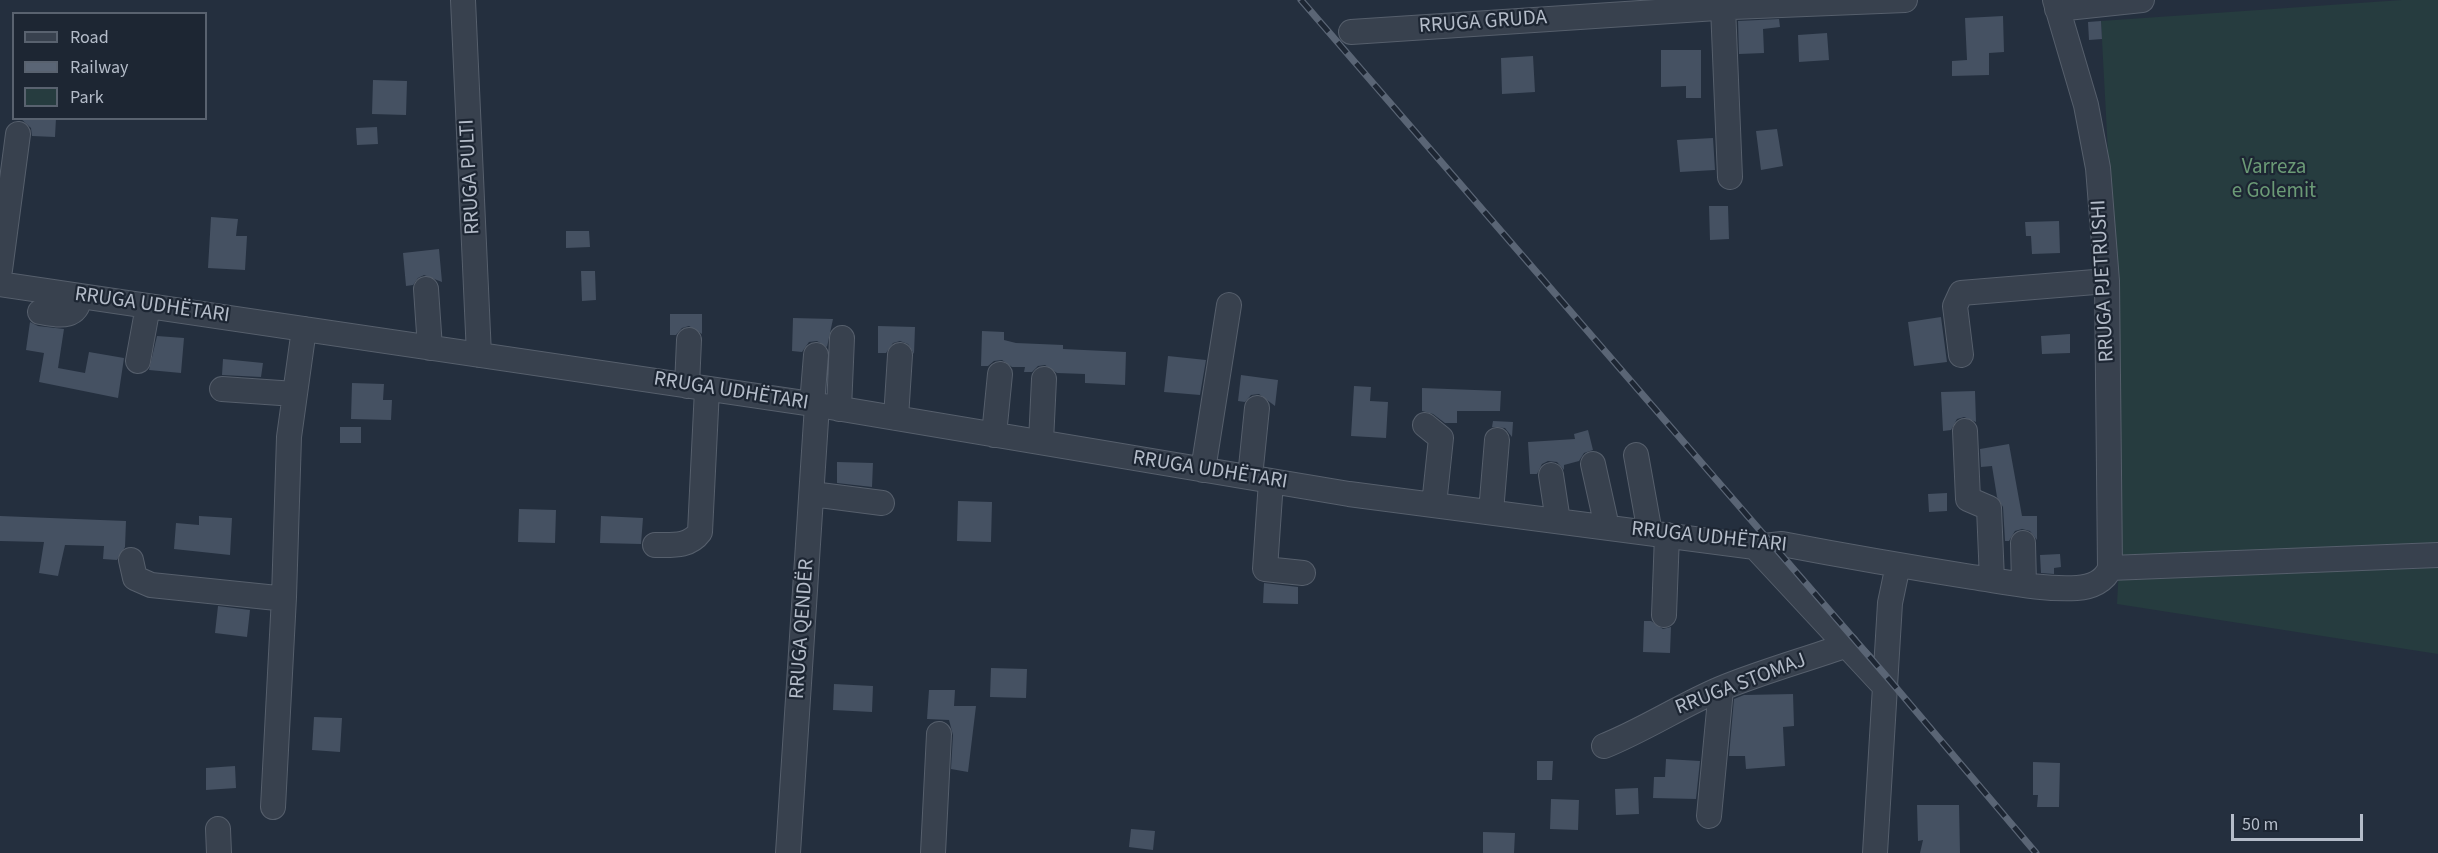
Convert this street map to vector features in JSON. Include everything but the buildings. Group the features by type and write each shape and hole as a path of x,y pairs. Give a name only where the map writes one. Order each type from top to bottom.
{"street":[{"name":"RRUGA PULTI","path":"463,0 479,355"},
{"name":"RRUGA GRUDA","path":"1351,32 1522,10 1723,7 1905,0"},
{"path":"2056,4 2142,0"},
{"name":"RRUGA PJETRUSHI","path":"2056,4 2086,105 2098,168 2107,281 2114,568"},
{"path":"1723,7 1730,177"},
{"path":"0,270 18,134"},
{"path":"1961,355 1955,306 1961,293 2107,281"},
{"name":"RRUGA UDHËTARI","path":"0,284 823,406 1203,470 1434,505 1755,547 1782,544 1992,580 2078,588 2101,580 2114,568"},
{"path":"426,289 430,348"},
{"path":"40,312 65,316 73,313 79,304 80,296"},
{"path":"1203,470 1229,305"},
{"path":"138,361 148,306"},
{"path":"273,807 284,597 289,437 304,329"},
{"path":"655,545 685,544 694,540 700,532 697,387 689,340"},
{"name":"RRUGA QENDËR","path":"788,853 812,494 823,406 822,351"},
{"path":"896,418 900,355"},
{"path":"994,435 1000,374"},
{"path":"1041,442 1044,379"},
{"path":"222,388 295,394"},
{"path":"1257,408 1265,568 1303,573"},
{"path":"1425,425 1441,438 1434,505"},
{"path":"1965,431 1968,499 1989,508 1992,580"},
{"path":"1491,512 1497,440"},
{"path":"1636,455 1648,522 1657,534 1664,615"},
{"path":"1593,464 1605,518 1604,527"},
{"path":"1551,476 1558,521"},
{"path":"812,494 882,503"},
{"path":"2023,543 2024,584"},
{"path":"1755,547 1886,688"},
{"path":"2114,568 2438,555"},
{"path":"131,560 135,578 151,585 284,597"},
{"path":"1875,853 1890,603 1898,565"},
{"name":"RRUGA STOMAJ","path":"1604,746 1633,734 1674,711 1721,689 1847,645"},
{"path":"1709,816 1721,689"},
{"path":"933,853 939,734"},
{"path":"218,829 219,853"}],"green space":[{"name":"Varreza e Golemit","path":"2402,0 2438,0 2438,654 2117,604 2119,568 2113,247 2101,21"}],"railway":[{"path":"1301,0 1887,677 2036,853"}]}
